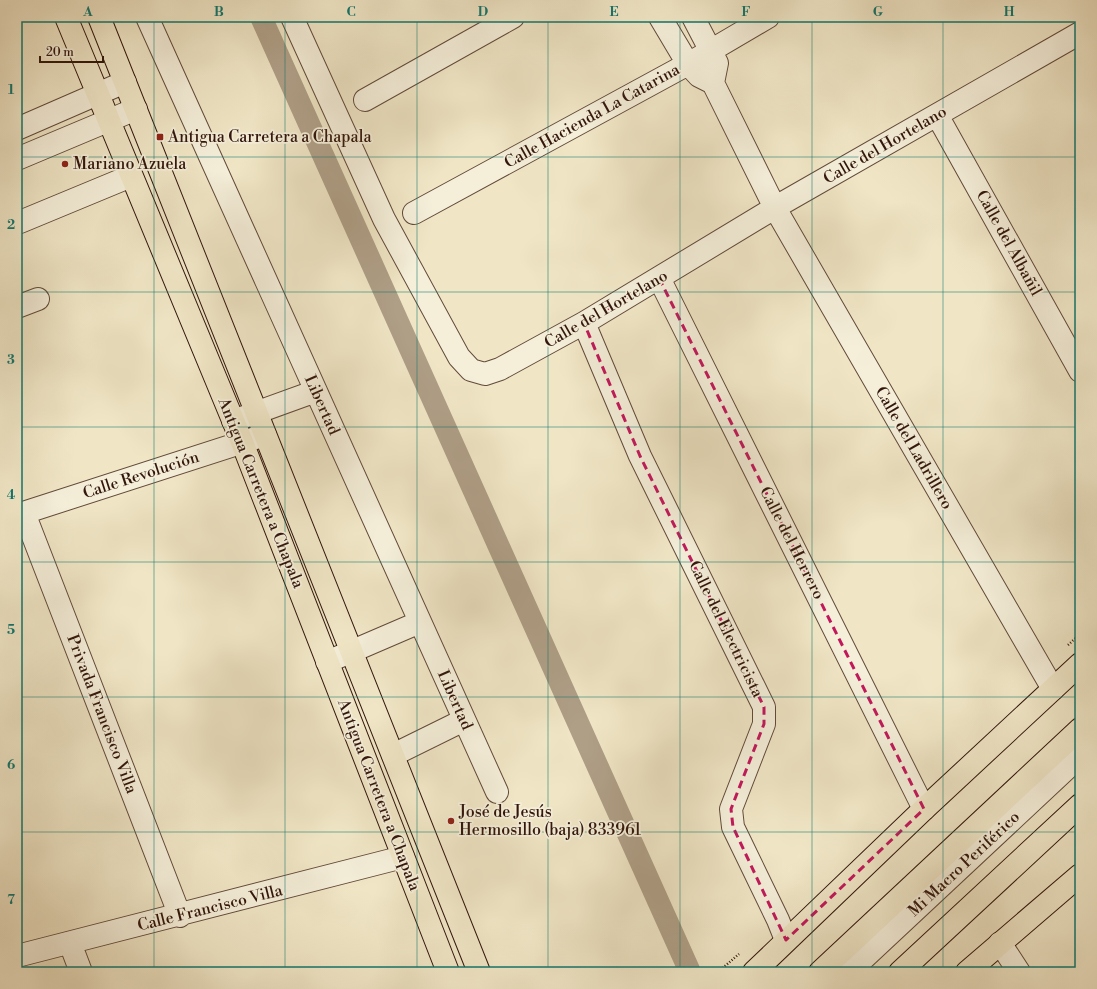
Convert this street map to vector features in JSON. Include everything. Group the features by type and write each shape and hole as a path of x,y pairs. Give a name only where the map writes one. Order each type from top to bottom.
{"main road":[{"name":"Antigua Carretera a Chapala","path":"66,17 234,421 448,972"},
{"name":"Antigua Carretera a Chapala","path":"99,17 479,972"},
{"path":"165,257 190,246"},
{"path":"754,972 924,809 1080,664"},
{"path":"820,972 1080,729"},
{"path":"900,972 1080,805"},
{"path":"967,972 1080,875"}],"street":[{"name":"Libertad","path":"147,17 496,792"},
{"name":"Calle del Hortelano","path":"292,17 384,219 459,357 471,370 485,374 500,369 584,323 775,208 1080,33"},
{"path":"365,100 513,17"},
{"path":"660,17 688,64 699,76 713,83 717,63 693,17"},
{"name":"Calle Hacienda La Catarina","path":"414,213 688,64 711,49 768,17"},
{"path":"17,129 125,82"},
{"name":"Calle del Ladrillero","path":"713,83 775,208 1053,689"},
{"path":"17,159 136,109"},
{"name":"Calle del Albañil","path":"937,115 1080,371"},
{"path":"20,222 131,176"},
{"name":"Calle del Herrero","path":"659,278 924,809"},
{"path":"17,307 38,300"},
{"name":"Calle del Electricista","path":"584,323 640,456 764,707 764,724 731,809 733,827 778,920 786,940"},
{"path":"234,421 316,391"},
{"name":"Calle Revolución","path":"21,514 265,435"},
{"name":"Privada Francisco Villa","path":"21,514 180,916"},
{"path":"327,662 420,622"},
{"path":"393,755 464,720"},
{"name":"Mi Macro Periférico","path":"849,972 1080,756"},
{"name":"Mi Macro Periférico","path":"866,972 1080,774"},
{"name":"Calle Francisco Villa","path":"17,956 180,916 403,857"},
{"path":"70,943 81,972"},
{"path":"1000,943 1019,972"}],"highlighted area":[{"path":"659,278 924,809 786,940 733,827 731,809 764,724 764,707 640,456 584,323"}],"waterway":[{"path":"261,17 690,972"}],"place":[{"name":"Antigua Carretera a Chapala","path":"160,137"},
{"name":"Mariano Azuela","path":"65,164"},
{"name":"José de Jesús Hermosillo (baja) 833961","path":"451,821"}]}
